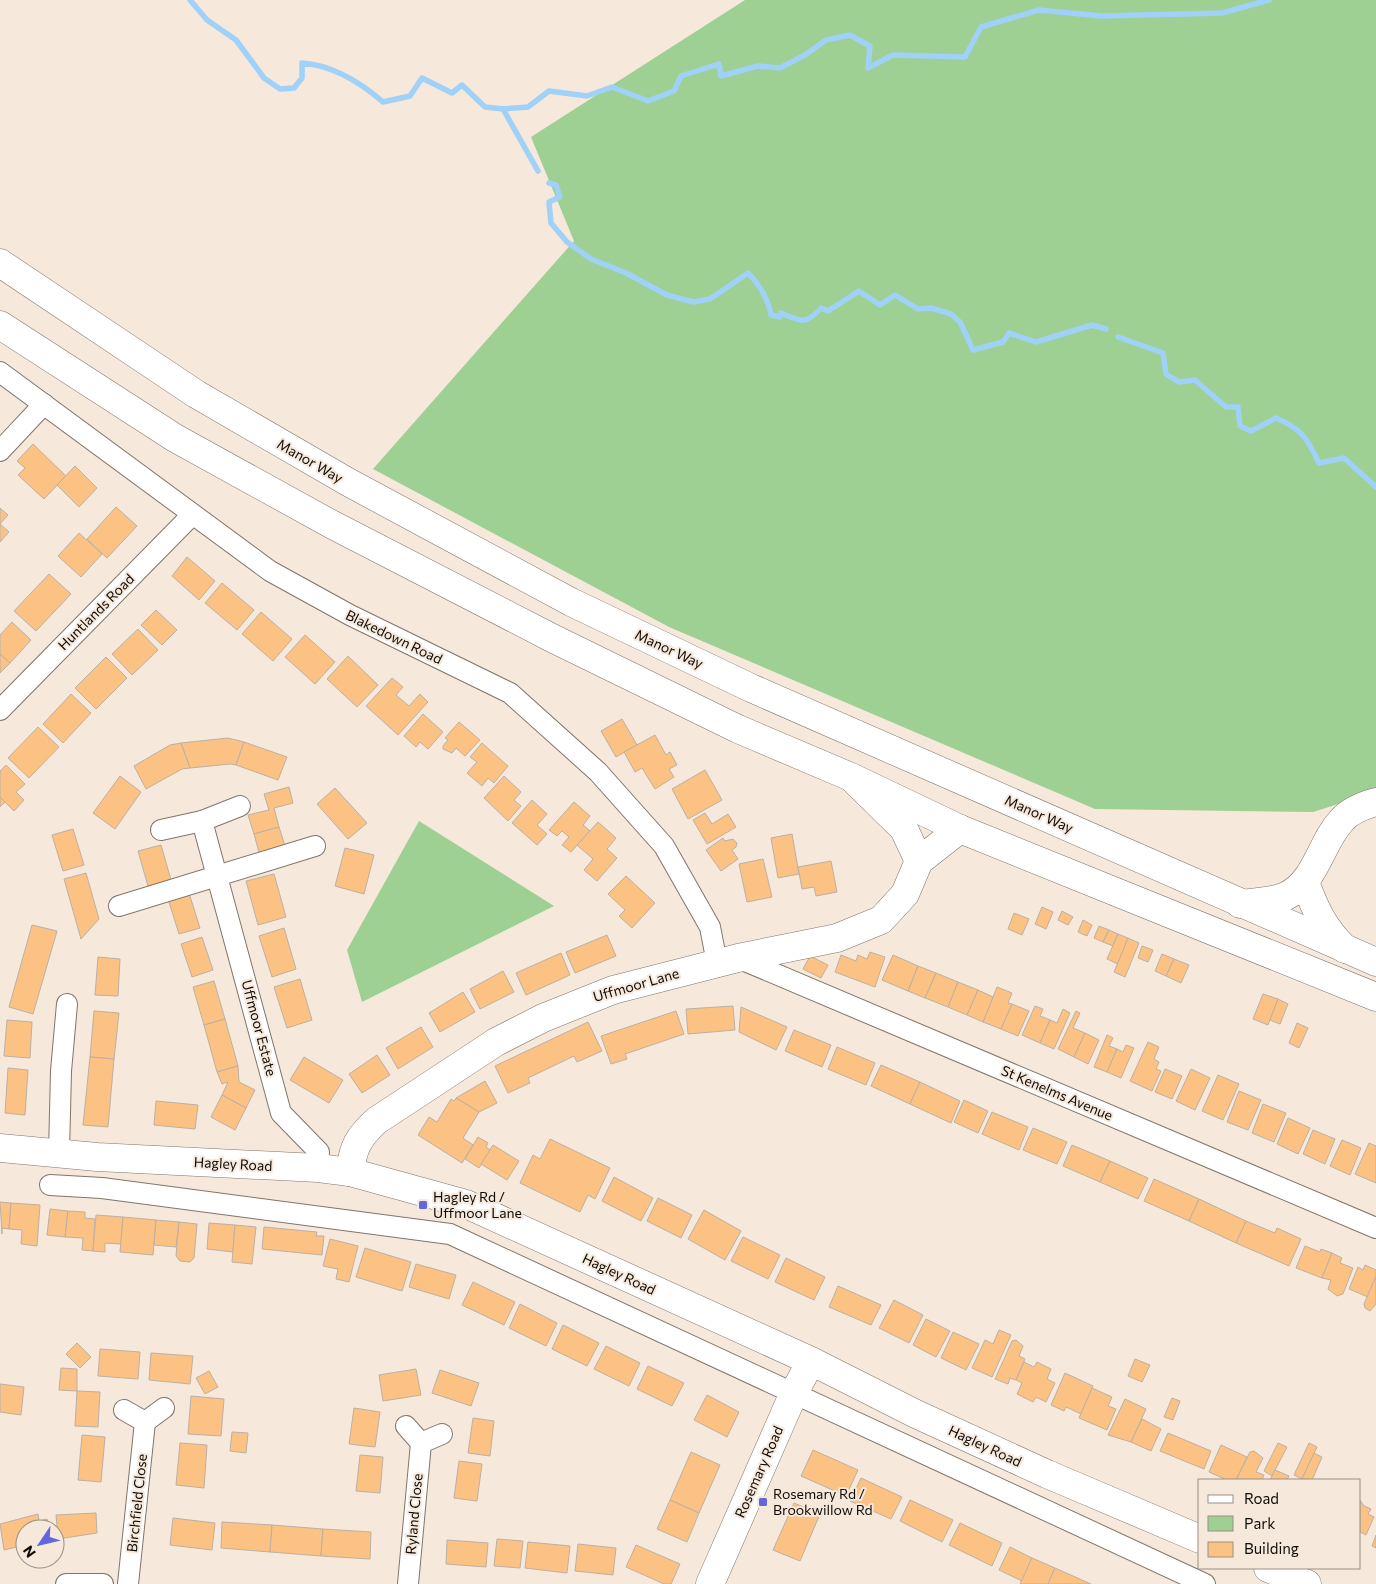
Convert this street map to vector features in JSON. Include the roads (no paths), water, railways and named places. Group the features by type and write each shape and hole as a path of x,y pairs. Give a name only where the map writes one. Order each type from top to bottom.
{"main road":[{"name":"Manor Way","path":"0,263 204,399 348,482 571,602 751,688 1376,962"},
{"path":"0,325 175,438 331,524 552,638 738,730 851,777 960,829 1376,997"},
{"path":"851,777 904,829 919,861"},
{"path":"1240,904 1285,897 1305,882 1342,819 1366,805 1376,802"},
{"name":"Uffmoor Lane","path":"350,1172 352,1157 359,1137 376,1121 496,1042 543,1018 612,990 727,960 837,938 881,920 905,894 919,861 960,829"},
{"path":"1305,882 1316,910 1325,926 1330,934 1345,948"},
{"name":"Hagley Road","path":"0,1148 98,1157 318,1168 350,1172 466,1204 812,1361 916,1414 1047,1474 1198,1538"},
{"name":"Rosemary Road","path":"710,1584 793,1395 812,1361"},
{"path":"1270,1569 1307,1584"}],"street":[{"name":"Blakedown Road","path":"0,372 270,571 350,615 510,693 598,772 664,846 727,960"},
{"path":"0,451 44,404"},
{"name":"Huntlands Road","path":"0,710 192,515"},
{"path":"161,830 202,821 240,806"},
{"name":"Uffmoor Estate","path":"202,821 281,1113 320,1152 318,1168"},
{"path":"120,906 315,846"},
{"name":"St Kenelms Avenue","path":"727,960 1376,1228"},
{"path":"59,1153 60,1071 67,1004"},
{"path":"98,1157 102,1188"},
{"path":"50,1185 102,1188 450,1234 793,1395 1205,1584"},
{"path":"124,1410 145,1422 164,1408"},
{"name":"Birchfield Close","path":"128,1584 145,1422"},
{"path":"406,1426 421,1443 442,1434"},
{"name":"Ryland Close","path":"408,1584 421,1443"},
{"path":"66,1584 103,1584"}],"waterway":[{"path":"190,0 207,20 236,40 264,78 280,89 294,88 302,78 302,63 324,67 346,76 383,102 410,96 422,78 452,93 462,85 485,107 503,109 528,107 549,91 587,96 612,87 648,101 674,91 681,76 719,64 721,76 758,66 780,68 805,55 826,40 850,35 870,46 868,68 893,55 965,57 981,27 1039,10 1102,16 1222,13 1269,0"},
{"path":"503,109 538,171"},
{"path":"549,183 556,185 560,197 549,202 551,223 567,242 591,259 626,273 667,295 693,302 710,299 748,273 763,292 771,315 780,317 781,313 798,320 807,320 821,308 828,311 859,291 880,305 895,295 918,309 931,308 951,314 960,322 973,350 1003,342 1009,333 1036,342 1092,325 1106,329"},
{"path":"1118,337 1163,353 1166,374 1179,382 1195,380 1226,407 1238,407 1240,426 1251,431 1276,418 1285,422 1303,435 1319,463 1344,458 1376,487"}],"place":[{"name":"Hagley Rd / Uffmoor Lane","path":"423,1205"},
{"name":"Rosemary Rd / Brookwillow Rd","path":"763,1502"}]}
